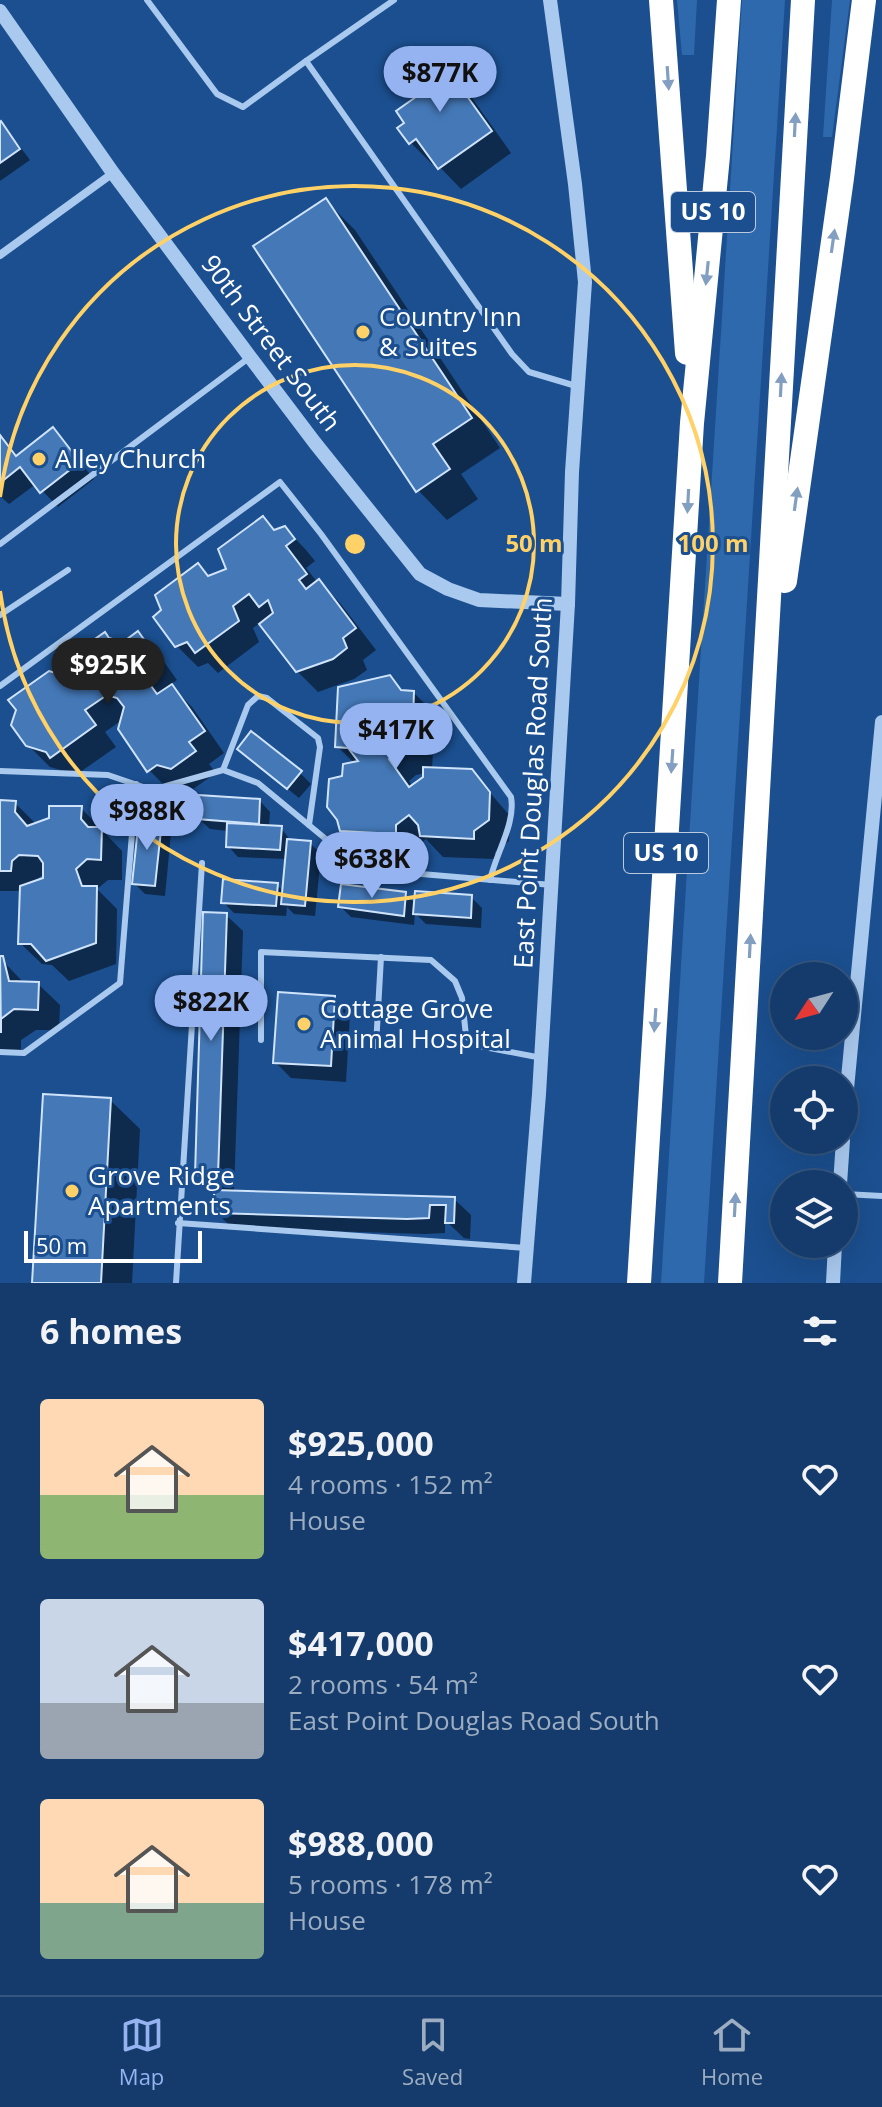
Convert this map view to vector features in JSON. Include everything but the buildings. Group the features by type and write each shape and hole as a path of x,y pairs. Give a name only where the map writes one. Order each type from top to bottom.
{"highway":[{"path":"661,0 692,423"},
{"name":"US 10","path":"639,1283 692,423 718,156 729,0"},
{"name":"US 10","path":"730,1283 803,0"},
{"path":"762,742 842,178 864,0"}],"street":[{"name":"East Point Douglas Road South","path":"524,1283 542,1058 568,604 572,472 585,282 550,0"},
{"name":"90th Street South","path":"0,11 113,173 250,357 420,574 448,589 479,600 568,604"},
{"path":"0,255 113,173"},
{"path":"851,1066 875,873 882,722"},
{"path":"833,1283 834,1258"}],"lane":[{"path":"147,0 217,94 243,107 394,0"},
{"path":"306,61 512,354 529,372 579,387"},
{"path":"0,544 250,357"},
{"path":"0,686 280,482 511,797 513,810 490,880"},
{"path":"0,615 68,570"},
{"path":"223,770 248,705 258,696 267,698 318,738 320,747 309,825"},
{"path":"0,771 108,775 152,790 223,770 258,783 362,869 552,885"},
{"path":"0,1052 24,1053 120,983 136,784"},
{"path":"176,1283 202,863"},
{"path":"261,1040 261,952 431,960 455,981 462,998 466,1036 479,1046 542,1058"},
{"path":"376,1046 381,957"},
{"path":"858,1195 882,1196"},
{"path":"178,1223 527,1248"}],"shaded area":[{"path":"677,0 697,0 694,55 682,55"},
{"path":"742,0 785,0 704,1283 661,1283"},
{"path":"832,0 850,0 832,137 823,137"}],"place":[{"name":"Country Inn & Suites","path":"363,332"},
{"name":"Alley Church","path":"39,459"},
{"name":"Cottage Grove Animal Hospital","path":"304,1024"},
{"name":"Grove Ridge Apartments","path":"72,1191"}]}
